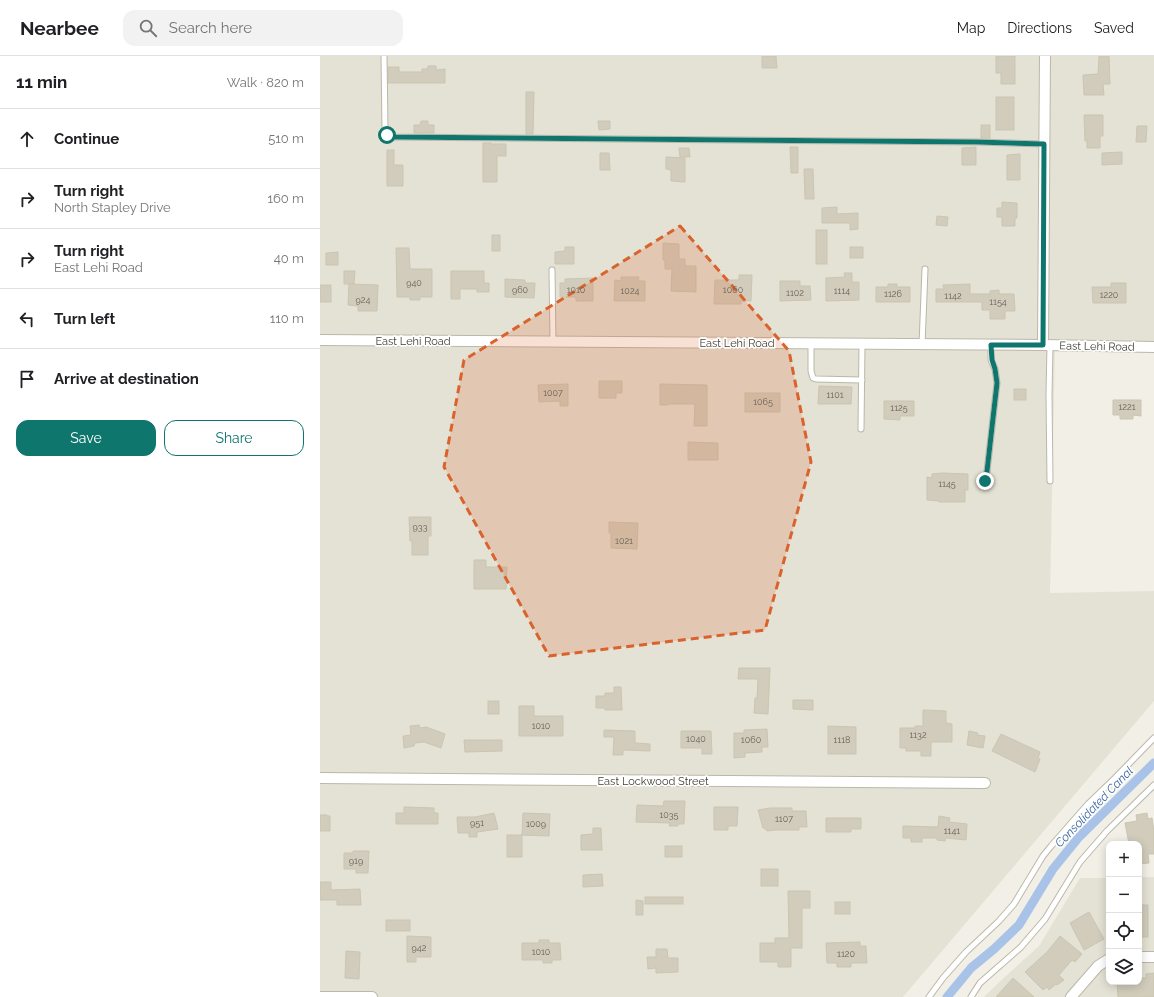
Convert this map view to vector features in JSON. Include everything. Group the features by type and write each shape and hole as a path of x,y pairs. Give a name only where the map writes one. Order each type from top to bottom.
{"street":[{"path":"1045,56 1044,144 1047,345"},
{"name":"East Lehi Road","path":"320,340 1154,347"},
{"name":"East Lockwood Street","path":"320,778 985,783"},
{"path":"1142,957 1154,957"},
{"path":"1071,997 1098,966 1106,961"},
{"path":"320,997 372,997"}],"lane":[{"path":"384,56 385,130 387,135 393,137 977,142 1044,144"},
{"path":"922,345 925,269"},
{"path":"552,270 553,342"},
{"path":"811,344 812,378 862,380"},
{"path":"861,429 862,344"},
{"path":"982,482 986,480 997,383 992,360 991,345"},
{"path":"1047,345 1050,481"},
{"path":"929,997 943,978 966,952 999,921 1014,904 1043,856 1056,840 1088,804 1154,738"},
{"path":"971,997 980,983 1021,947 1045,919 1085,856 1107,831 1154,785"}],"highlighted area":[{"path":"680,226 789,351 811,462 765,630 549,656 444,467 464,360"}],"shaded area":[{"path":"320,56 1154,56 1154,347 1055,345 1050,593 1154,591 1154,701 903,997 320,997"},
{"path":"1142,877 1154,877 1154,997 984,997 1039,946 1080,878 1106,878 1106,985 1142,985"}],"building":[{"path":"762,56 776,56 777,68 762,68"},
{"path":"996,56 1015,56 1015,84 1001,84 1001,73 996,73"},
{"path":"1099,56 1109,56 1110,84 1103,84 1104,95 1084,95 1083,75 1098,74"},
{"path":"428,66 436,66 436,70 445,69 445,83 388,83 388,67 399,67 399,72 422,72 422,69 428,69"},
{"path":"526,92 534,92 533,134 526,134"},
{"path":"996,97 1014,97 1014,130 996,130"},
{"path":"1084,115 1103,115 1103,136 1100,136 1100,148 1087,148 1087,141 1085,141"},
{"path":"421,121 428,121 428,125 434,125 434,133 414,133 414,125 420,125"},
{"path":"598,121 610,121 610,129 599,130"},
{"path":"981,125 990,125 990,138 981,138"},
{"path":"1137,126 1147,126 1146,142 1136,142"},
{"path":"483,143 506,144 506,156 497,156 497,182 483,182"},
{"path":"790,147 798,147 798,173 791,173"},
{"path":"976,147 976,165 962,165 962,148"},
{"path":"679,148 689,148 690,157 680,157"},
{"path":"387,150 394,150 394,165 403,165 403,186 387,186"},
{"path":"1122,152 1122,164 1102,165 1102,153"},
{"path":"600,153 609,153 610,170 600,170"},
{"path":"1020,154 1020,180 1007,180 1007,155"},
{"path":"666,157 685,158 685,182 671,181 671,170 666,169"},
{"path":"804,169 813,169 814,199 805,199"},
{"path":"1002,202 1017,203 1017,218 1015,218 1015,226 1002,226 1002,217 997,217 997,208 1002,208"},
{"path":"837,207 837,214 858,213 858,229 850,230 850,223 822,223 822,208"},
{"path":"937,216 948,217 947,226 936,225"},
{"path":"816,230 827,230 827,264 816,264"},
{"path":"492,235 500,235 500,251 492,251"},
{"path":"663,243 679,244 679,259 685,259 685,266 696,266 696,292 671,291 672,269 665,269 665,260 663,260"},
{"path":"565,247 574,247 574,264 555,264 555,252 565,251"},
{"path":"850,247 863,247 863,258 850,258"},
{"path":"396,248 409,248 410,269 432,269 432,297 420,297 420,300 410,300 410,297 397,297"},
{"path":"338,252 338,265 326,265 326,253"},
{"path":"344,271 355,271 354,284 344,284"},
{"path":"451,271 484,271 484,283 489,283 489,292 477,292 477,289 460,289 460,299 451,299"},
{"path":"844,273 852,273 852,282 859,282 859,300 826,301 826,278 845,277"},
{"path":"739,275 752,275 751,301 741,301 741,304 714,304 715,280 739,280"},
{"path":"621,277 639,277 638,281 645,281 645,301 614,301 615,280 621,281"},
{"path":"593,278 593,301 576,301 576,297 560,297 560,283 565,283 565,279"},
{"path":"505,279 525,280 525,283 535,283 534,298 505,297"},
{"path":"780,281 800,281 800,286 810,286 811,300 780,301"},
{"path":"1111,283 1126,283 1126,303 1093,303 1092,287 1111,287"},
{"path":"349,284 378,285 377,311 358,311 358,306 348,305"},
{"path":"888,284 897,284 897,287 910,287 910,302 876,302 876,287 888,287"},
{"path":"970,284 970,294 990,294 990,291 999,290 999,294 1014,294 1015,311 1005,311 1005,319 990,319 990,310 982,310 982,302 936,302 936,289 944,289 943,285"},
{"path":"320,285 331,285 331,302 320,302"},
{"path":"599,381 622,381 622,393 616,393 616,398 599,398"},
{"path":"568,384 568,406 560,406 560,401 539,402 538,385"},
{"path":"660,384 707,385 707,426 694,426 695,404 660,405"},
{"path":"819,386 852,387 851,404 818,404"},
{"path":"1014,389 1026,389 1026,400 1014,400"},
{"path":"745,393 780,393 780,412 745,412"},
{"path":"1113,400 1141,400 1141,416 1133,415 1133,419 1120,419 1120,415 1113,415"},
{"path":"884,401 914,401 914,416 900,416 900,420 884,419"},
{"path":"688,442 718,443 718,460 688,460"},
{"path":"932,474 968,474 968,490 965,490 965,502 939,502 927,500 927,477 932,478"},
{"path":"409,517 431,517 431,536 428,536 428,555 412,555"},
{"path":"609,522 638,523 637,549 611,548"},
{"path":"474,560 486,560 486,567 507,567 506,589 474,589"},
{"path":"739,668 770,668 768,714 754,713 755,698 757,698 758,679 738,679"},
{"path":"614,687 621,687 622,710 605,710 605,708 596,708 596,696 605,696 605,693 614,693"},
{"path":"793,700 813,700 813,710 793,709"},
{"path":"488,701 499,701 499,714 488,714"},
{"path":"519,706 534,706 534,716 563,716 563,736 519,736"},
{"path":"923,710 946,711 946,723 952,724 952,742 931,742 931,756 921,756 921,751 906,751 906,748 900,748 900,728 915,728 915,726 923,726"},
{"path":"419,725 420,728 426,727 445,734 441,748 424,742 415,743 414,746 404,748 403,736 411,735 410,726"},
{"path":"828,726 856,727 856,754 828,754"},
{"path":"767,729 768,747 762,747 762,752 745,753 745,757 734,758 734,733 744,733 744,730"},
{"path":"604,730 635,731 635,743 650,744 650,751 623,750 623,755 613,755 614,737 604,737"},
{"path":"681,731 711,731 712,754 702,754 702,748 681,748"},
{"path":"969,731 978,733 977,735 985,736 983,748 967,745"},
{"path":"1001,734 1040,752 1038,758 1040,759 1035,772 992,751"},
{"path":"464,740 502,740 502,751 465,752"},
{"path":"664,801 685,801 684,824 669,826 670,823 636,822 637,805 663,806"},
{"path":"404,807 434,808 434,813 438,813 438,824 396,824 396,813 404,813"},
{"path":"714,807 738,807 737,826 728,826 728,830 714,830"},
{"path":"770,808 792,808 792,811 806,811 807,827 799,827 799,830 767,831 763,828 758,810"},
{"path":"494,813 498,829 477,832 477,837 469,837 469,833 458,833 457,817 475,817"},
{"path":"523,813 550,814 549,836 522,835"},
{"path":"1147,813 1148,819 1152,818 1154,832 1154,854 1148,854 1149,863 1142,864 1142,841 1128,841 1125,823 1137,821 1136,815"},
{"path":"320,815 330,816 330,831 320,831"},
{"path":"939,816 950,818 949,822 967,824 966,840 946,838 945,841 937,840 937,838 922,838 922,842 911,842 911,838 903,838 903,826 938,827"},
{"path":"826,818 861,818 861,829 851,829 851,832 826,832"},
{"path":"593,828 601,828 602,850 581,850 581,835 593,834"},
{"path":"507,835 522,835 522,857 507,857"},
{"path":"665,846 682,846 682,857 665,857"},
{"path":"353,851 369,851 368,873 356,873 356,869 344,869 344,853 353,853"},
{"path":"761,869 778,869 778,886 761,886"},
{"path":"602,874 603,886 583,887 583,875"},
{"path":"320,882 331,882 331,890 360,889 361,905 337,905 337,900 320,900"},
{"path":"788,891 810,891 810,908 802,908 802,948 791,948 791,967 778,967 778,962 760,962 760,943 775,943 775,938 789,938"},
{"path":"645,897 683,897 683,904 645,904"},
{"path":"636,900 643,901 643,915 636,915"},
{"path":"835,902 850,902 850,914 835,914"},
{"path":"1142,905 1148,905 1148,937 1142,937"},
{"path":"1089,912 1104,939 1084,950 1070,923"},
{"path":"386,920 410,920 410,931 386,931"},
{"path":"407,936 431,937 431,957 416,957 416,962 407,962"},
{"path":"1060,936 1082,954 1075,962 1072,960 1059,975 1064,980 1049,990 1047,987 1043,990 1025,972 1047,952"},
{"path":"539,940 549,940 549,943 560,943 561,960 552,960 552,963 543,963 543,960 522,960 522,943 539,943"},
{"path":"860,942 860,946 866,946 867,963 851,963 851,967 837,967 837,963 827,963 826,943"},
{"path":"656,949 667,949 668,958 678,958 678,972 656,973 656,968 648,969 647,957 656,957"},
{"path":"346,951 360,952 359,979 345,978"},
{"path":"1154,973 1154,997 1118,997 1117,985 1142,985 1142,978 1146,978 1146,974"},
{"path":"1013,978 1034,997 996,997"}],"waterway":[{"name":"Consolidated Canal","path":"947,997 971,968 1019,925 1053,869 1079,837 1154,763"}],"route":[{"path":"387,135 393,137 977,142 1044,144 1043,345 991,345 992,360 997,383 985,481"}]}
